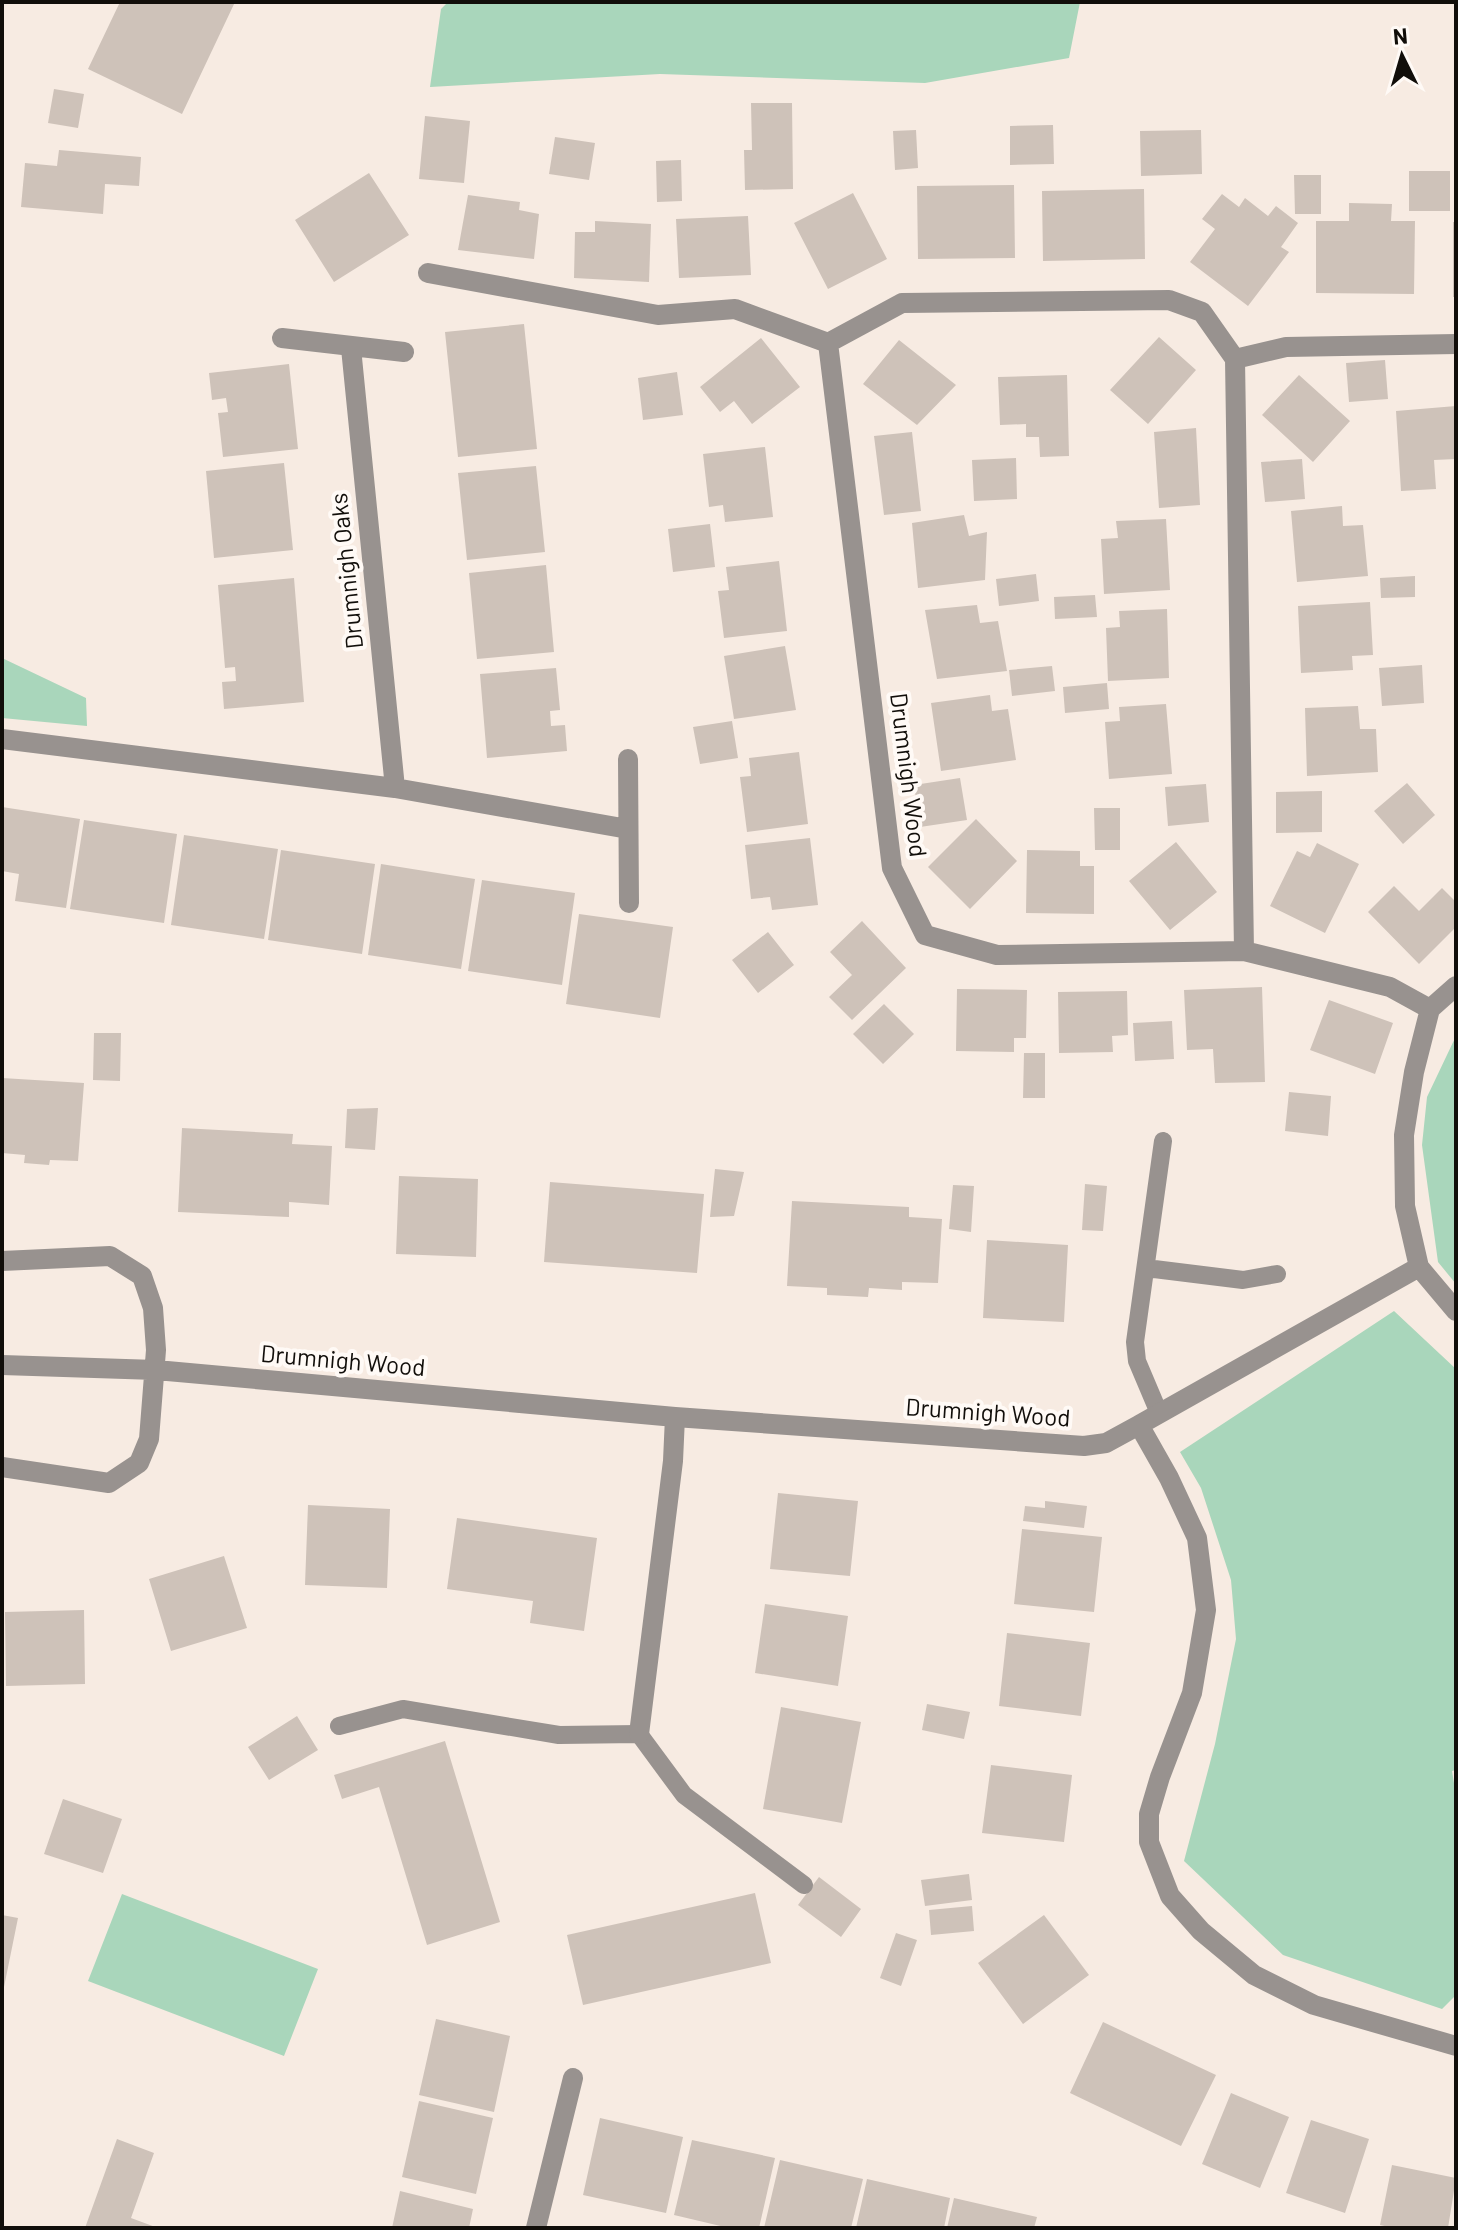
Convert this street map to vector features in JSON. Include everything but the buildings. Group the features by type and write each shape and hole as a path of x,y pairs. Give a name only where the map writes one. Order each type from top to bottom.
{"street":[{"path":"428,273 658,315 735,309 828,343 902,303 1169,300 1202,312 1235,359 1244,951"},
{"path":"282,338 404,352"},
{"name":"Drumnigh Wood","path":"828,343 892,868 925,935 997,955 1244,951 1390,987 1430,1009"},
{"path":"1235,359 1286,347 1456,344"},
{"name":"Drumnigh Oaks","path":"351,348 395,788"},
{"path":"2,739 395,788 628,829"},
{"path":"628,759 629,903"},
{"path":"1456,986 1430,1009 1414,1072 1404,1135 1405,1206 1419,1267 1456,1311"},
{"path":"2,1261 110,1256 142,1276 153,1308 156,1370 149,1439 139,1463 109,1483 2,1467"},
{"name":"Drumnigh Wood","path":"2,1365 156,1370 675,1417 1084,1446 1106,1443 1419,1267"},
{"path":"639,1734 673,1461 675,1417"},
{"path":"1139,1425 1169,1478 1197,1538 1206,1610 1192,1693 1149,1814 1149,1842 1170,1896 1201,1931 1254,1975 1314,2005 1456,2046"},
{"path":"536,2228 573,2078"}],"lane":[{"path":"1159,1413 1137,1361 1135,1342 1163,1141"},
{"path":"1146,1268 1243,1280 1277,1274"},
{"path":"339,1726 403,1709 559,1735 639,1734 684,1795 804,1885"}],"green space":[{"path":"448,2 1080,2 1069,58 925,83 660,74 430,87 441,9"},
{"path":"2,658 86,698 87,726 2,718"},
{"path":"1456,1036 1456,1284 1438,1262 1422,1145 1427,1097"},
{"path":"1394,1311 1456,1369 1456,1770 1452,1771 1456,1795 1456,1995 1442,2009 1283,1955 1184,1861 1215,1744 1236,1639 1231,1580 1201,1488 1180,1452"},
{"path":"122,1894 318,1969 284,2056 88,1981"}]}
